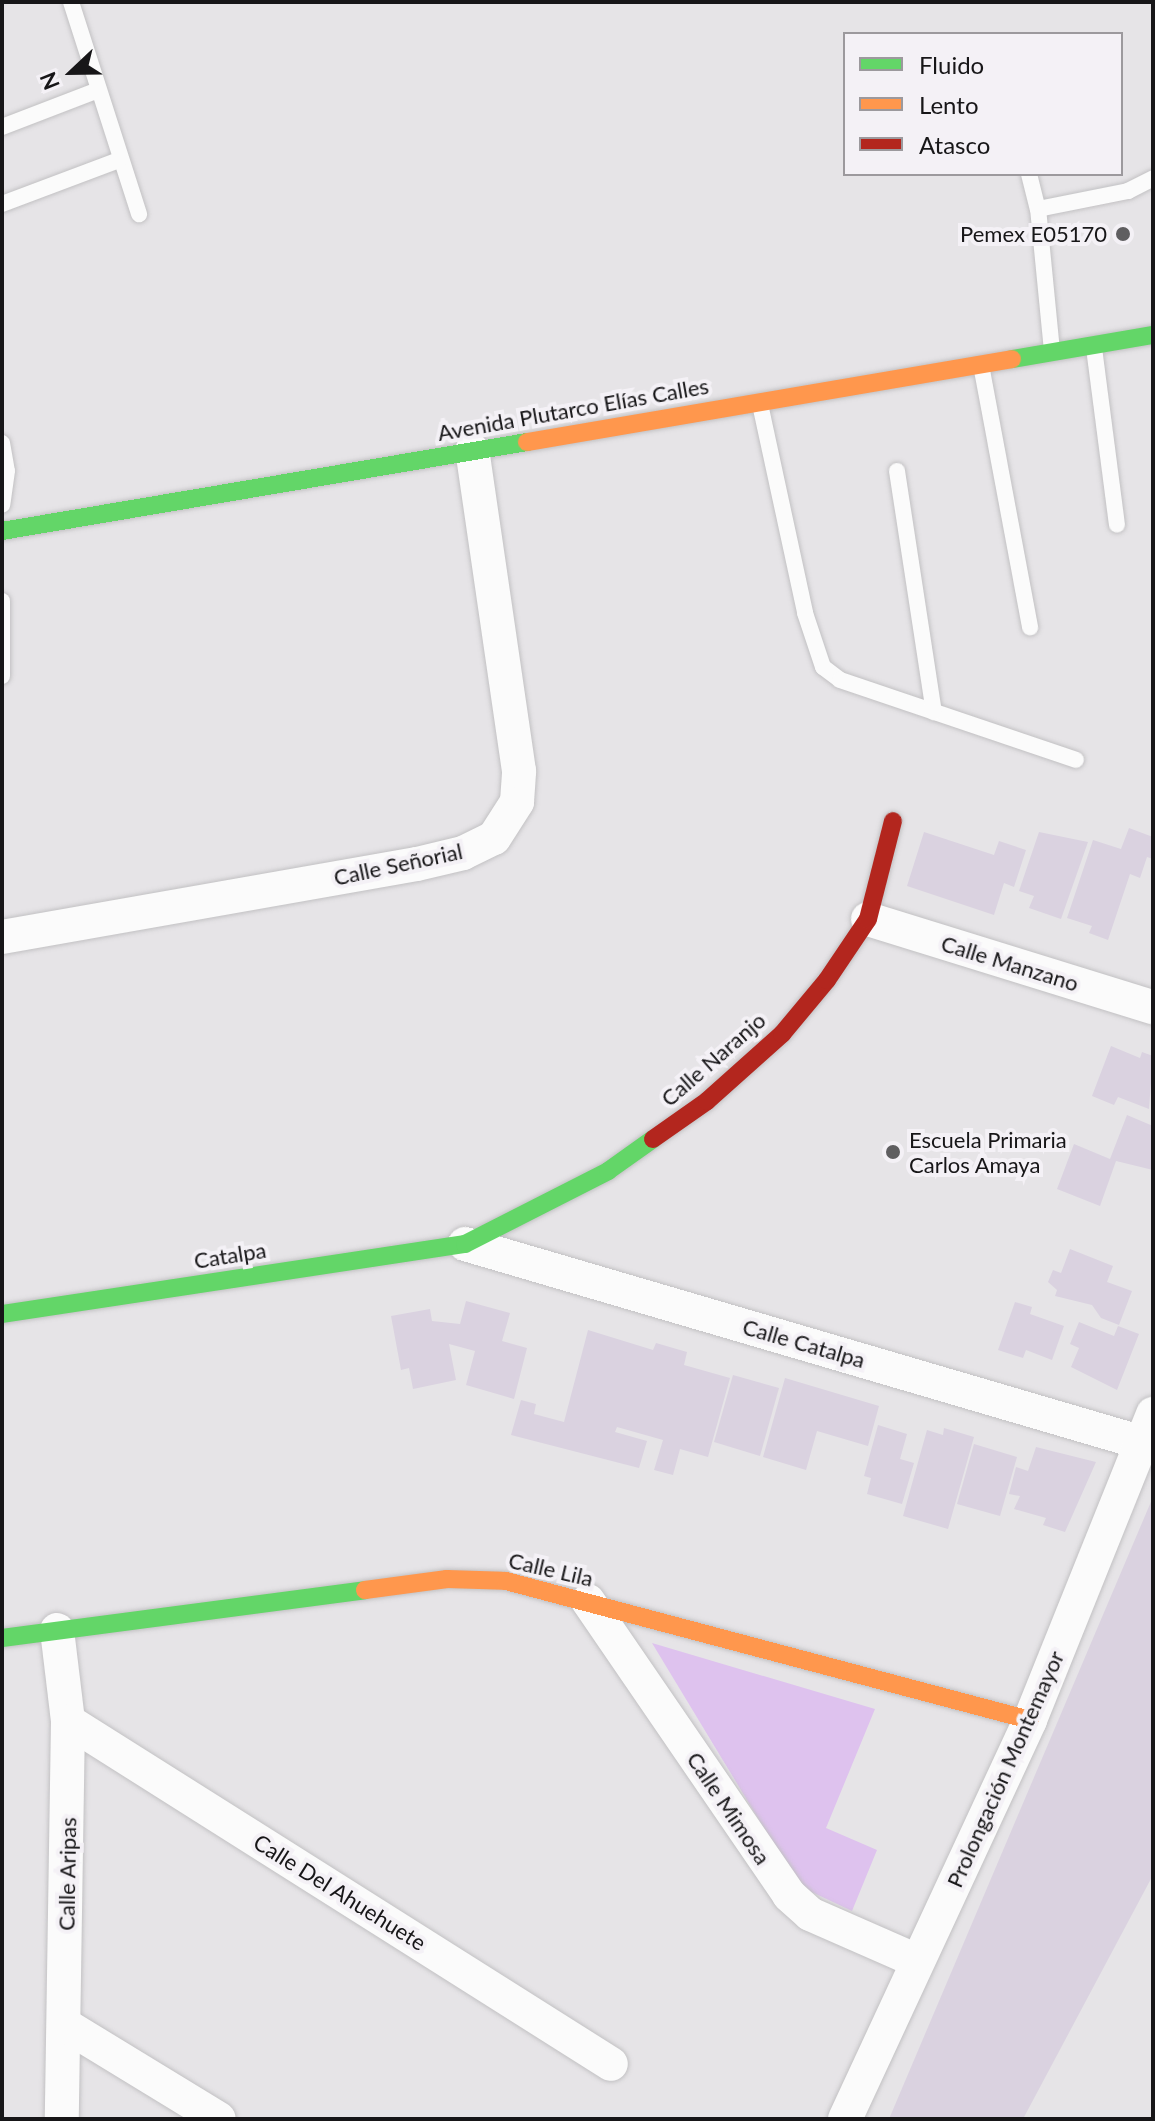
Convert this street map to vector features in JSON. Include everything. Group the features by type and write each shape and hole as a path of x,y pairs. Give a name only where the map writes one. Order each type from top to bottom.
{"street":[{"name":"Avenida Plutarco Elías Calles","path":"2,531 1153,335"},
{"name":"Calle Señorial","path":"2,937 417,864 463,853 494,838 517,802 519,771 472,450"},
{"name":"Calle Naranjo","path":"465,1244 608,1171 707,1101 782,1034 868,919 893,821"},
{"name":"Calle Manzano","path":"868,919 1153,1007"},
{"name":"Catalpa","path":"2,1314 465,1244"},
{"name":"Calle Catalpa","path":"465,1244 1148,1428"},
{"name":"Prolongación Montemayor","path":"845,2119 1030,1720 1148,1428"},
{"name":"Calle Lila","path":"2,1638 447,1579 506,1581 1030,1720"},
{"name":"Calle Mimosa","path":"588,1601 789,1895 810,1914 917,1961"},
{"name":"Calle Aripas","path":"57,1630 68,1721 62,2119"},
{"name":"Calle Del Ahuehuete","path":"68,1721 611,2064"},
{"path":"65,2025 219,2119"}],"lane":[{"path":"71,2 96,91 139,214"},
{"path":"2,127 96,91"},
{"path":"2,204 119,160"},
{"path":"1030,176 1038,209 1052,353"},
{"path":"1038,209 1128,191 1153,178"},
{"path":"1093,345 1117,525"},
{"path":"981,364 1030,627"},
{"path":"759,402 805,613 823,667 840,680 1076,760"},
{"path":"2,443 7,471 2,505"},
{"path":"897,471 934,712"},
{"path":"2,601 2,676"}],"shaded area":[{"path":"652,1643 875,1709 826,1828 877,1850 852,1911 799,1886"}],"building":[{"path":"1129,828 1153,837 1153,859 1147,857 1140,878 1130,874 1108,940 1089,933 1092,926 1067,918 1093,840 1121,849"},
{"path":"924,832 994,855 999,841 1026,850 1014,887 1004,883 994,915 907,886"},
{"path":"1039,832 1088,842 1061,919 1029,908 1034,896 1019,891"},
{"path":"1111,1046 1140,1058 1142,1052 1153,1056 1149,1109 1118,1097 1114,1105 1092,1096"},
{"path":"1127,1115 1153,1126 1153,1170 1116,1161 1100,1206 1057,1189 1074,1144 1110,1159"},
{"path":"1070,1249 1113,1266 1107,1282 1132,1291 1119,1325 1101,1318 1092,1305 1055,1296 1057,1290 1048,1282 1053,1270 1061,1273"},
{"path":"466,1301 510,1313 502,1341 527,1348 514,1399 466,1385 475,1351 449,1344 456,1380 413,1389 409,1368 401,1370 391,1316 430,1309 432,1321 460,1324"},
{"path":"1015,1302 1032,1307 1030,1314 1064,1326 1052,1360 1026,1350 1023,1358 998,1350"},
{"path":"1079,1322 1114,1336 1118,1326 1139,1334 1117,1390 1071,1367 1079,1348 1070,1344"},
{"path":"588,1330 653,1350 656,1343 687,1352 684,1365 730,1378 708,1457 680,1449 673,1475 654,1470 663,1440 617,1427 615,1432 647,1441 639,1468 511,1435 521,1400 536,1404 534,1414 564,1422"},
{"path":"733,1375 779,1388 760,1456 714,1442"},
{"path":"785,1378 879,1406 868,1446 817,1431 806,1470 763,1457"},
{"path":"878,1425 907,1434 900,1459 914,1463 902,1504 867,1494 871,1478 864,1476"},
{"path":"944,1428 974,1437 948,1529 903,1516 927,1430 943,1435"},
{"path":"974,1444 1017,1457 1000,1516 957,1504"},
{"path":"1036,1447 1096,1462 1065,1532 1043,1525 1046,1518 1014,1509 1020,1496 1009,1494 1016,1467 1028,1471"},
{"path":"1153,1497 1153,1875 1023,2119 889,2119"}],"traffic: fast":[{"path":"1012,359 1153,335"},
{"path":"2,531 527,442"},
{"path":"2,1314 465,1244 608,1171 653,1139"},
{"path":"2,1638 365,1590"}],"traffic: slow":[{"path":"527,442 1012,359"},
{"path":"365,1590 447,1579 506,1581 1030,1720"}],"traffic: jam":[{"path":"653,1139 707,1101 782,1034 827,980 868,919 893,821"}],"place":[{"name":"Pemex E05170","path":"1123,234"},
{"name":"Escuela Primaria Carlos Amaya","path":"893,1152"}]}
